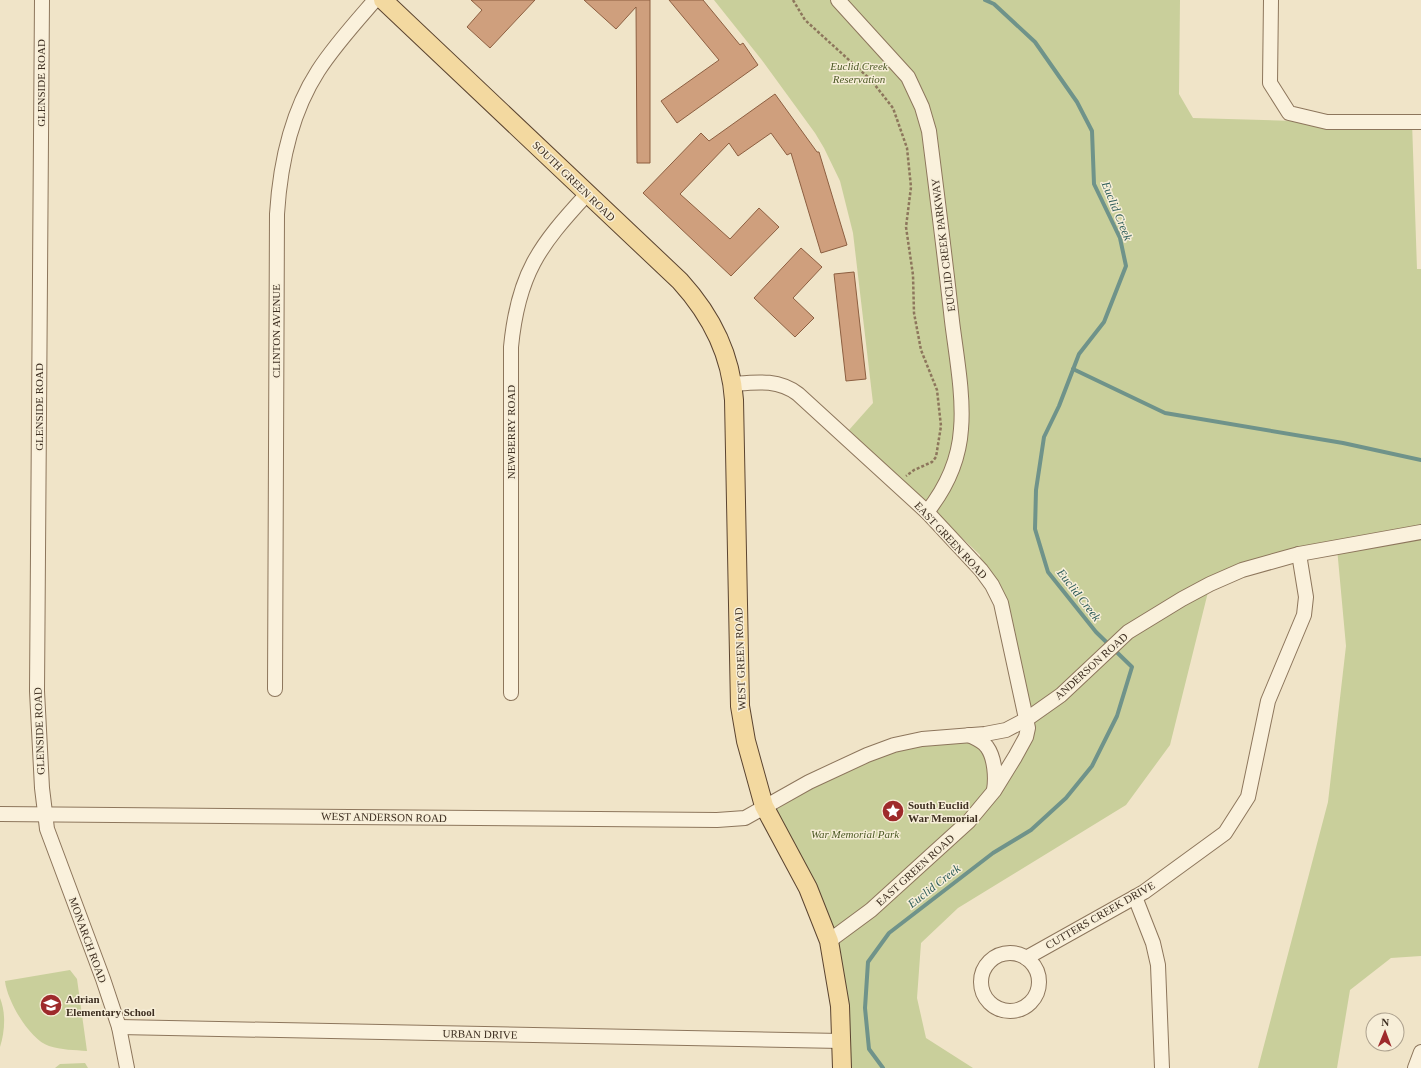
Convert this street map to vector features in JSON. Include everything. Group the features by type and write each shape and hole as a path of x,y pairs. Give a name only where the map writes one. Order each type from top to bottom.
{"main road":[{"name":"SOUTH GREEN ROAD","path":"383,0 694,297 717,335 729,362 733,384"},
{"name":"WEST GREEN ROAD","path":"733,384 740,706 746,741 764,806 808,888 829,941"},
{"path":"829,941 840,1006 842,1068"}],"street":[{"name":"GLENSIDE ROAD","path":"42,0 37,691 45,814"},
{"name":"CLINTON AVENUE","path":"275,689 278,187 288,141 296,117 317,72 334,48 375,0"},
{"name":"EUCLID CREEK PARKWAY","path":"838,0 908,77 922,107 929,131 960,381 962,428 958,451 950,474 942,492 927,512"},
{"path":"1271,0 1270,83 1289,113 1328,122 1421,122"},
{"name":"NEWBERRY ROAD","path":"511,693 511,347 513,324 524,281 535,259 555,229 587,194"},
{"name":"EAST GREEN ROAD","path":"733,384 773,382 790,388 898,484 927,512 981,570 992,585 1000,603 1018,691 1027,719 1028,728 1021,748 994,790 963,826 871,910 829,941"},
{"name":"ANDERSON ROAD","path":"764,806 809,782 867,755 894,745 922,739 995,733 1027,719 1061,695 1128,632 1210,584 1242,570 1299,554 1421,532"},
{"name":"CUTTERS CREEK DRIVE","path":"1026,958 1135,897 1225,833 1248,797 1268,701 1304,615 1306,597 1299,554"},
{"path":"969,735 987,748 996,781 994,790"},
{"name":"WEST ANDERSON ROAD","path":"0,814 731,820 745,818 764,806"},
{"name":"MONARCH ROAD","path":"45,814 53,845 103,979 119,1027 127,1068"},
{"path":"1135,897 1153,943 1158,965 1162,1068"},
{"path":"1014,953 1026,958 1035,968 1039,981 1037,994 1033,1000 1023,1008 1010,1012 1003,1011 991,1005 981,989 981,976 986,965 990,960 1001,954 1014,953"},
{"name":"URBAN DRIVE","path":"119,1027 841,1041"},
{"path":"1415,1068 1421,1052"}],"path":[{"path":"793,0 805,20 871,80 893,108 907,148 911,187 906,226 913,275 914,313 921,350 937,390 941,426 938,451 932,462 908,474 898,484"}],"green space":[{"path":"714,0 1180,0 1179,94 1193,118 1327,122 1412,122 1417,269 1421,269 1421,956 1391,958 1350,990 1337,1068 1258,1068 1328,802 1346,646 1337,548 1210,584 1170,745 1126,805 958,908 921,943 917,998 926,1038 973,1068 842,1068 835,972 764,806 894,745 980,740 996,781 1026,737 1010,645 981,570 980,555 849,430 873,403 853,233 840,181 815,133 761,59"},
{"path":"70,970 77,979 87,1051 68,1050 49,1046 34,1036 15,1009 10,999 5,981"},
{"path":"0,998 4,1022 0,1047"},
{"path":"85,1063 88,1068 55,1068 60,1064"}],"building":[{"path":"471,0 535,0 490,48 467,27 482,10"},
{"path":"584,0 650,0 650,163 637,163 636,7 616,29"},
{"path":"669,0 703,0 740,45 743,43 758,65 677,123 661,101 719,60"},
{"path":"775,94 817,152 819,152 847,245 821,253 791,153 787,155 771,133 738,156 729,143 680,194 730,239 759,208 779,227 731,276 643,193 701,133 709,141"},
{"path":"801,248 822,267 793,298 814,318 795,337 754,298"},
{"path":"854,272 866,379 846,381 834,274"}],"waterway":[{"name":"Euclid Creek","path":"883,1068 869,1049 865,1008 868,962 889,933 993,853 1031,830 1066,798 1092,766 1117,716 1132,667 1096,632 1048,572 1035,529 1036,490 1044,437 1059,406 1079,354 1104,322 1126,266 1120,238 1094,184 1092,131 1077,102 1035,42 994,4 985,0"},
{"path":"1073,369 1165,413 1343,443 1421,460"}],"place":[{"name":"South Euclid War Memorial","path":"893,811"},
{"name":"Adrian Elementary School","path":"51,1005"}],"park label":[{"name":"Euclid Creek Reservation","path":"859,72"},
{"name":"War Memorial Park","path":"855,834"}]}
